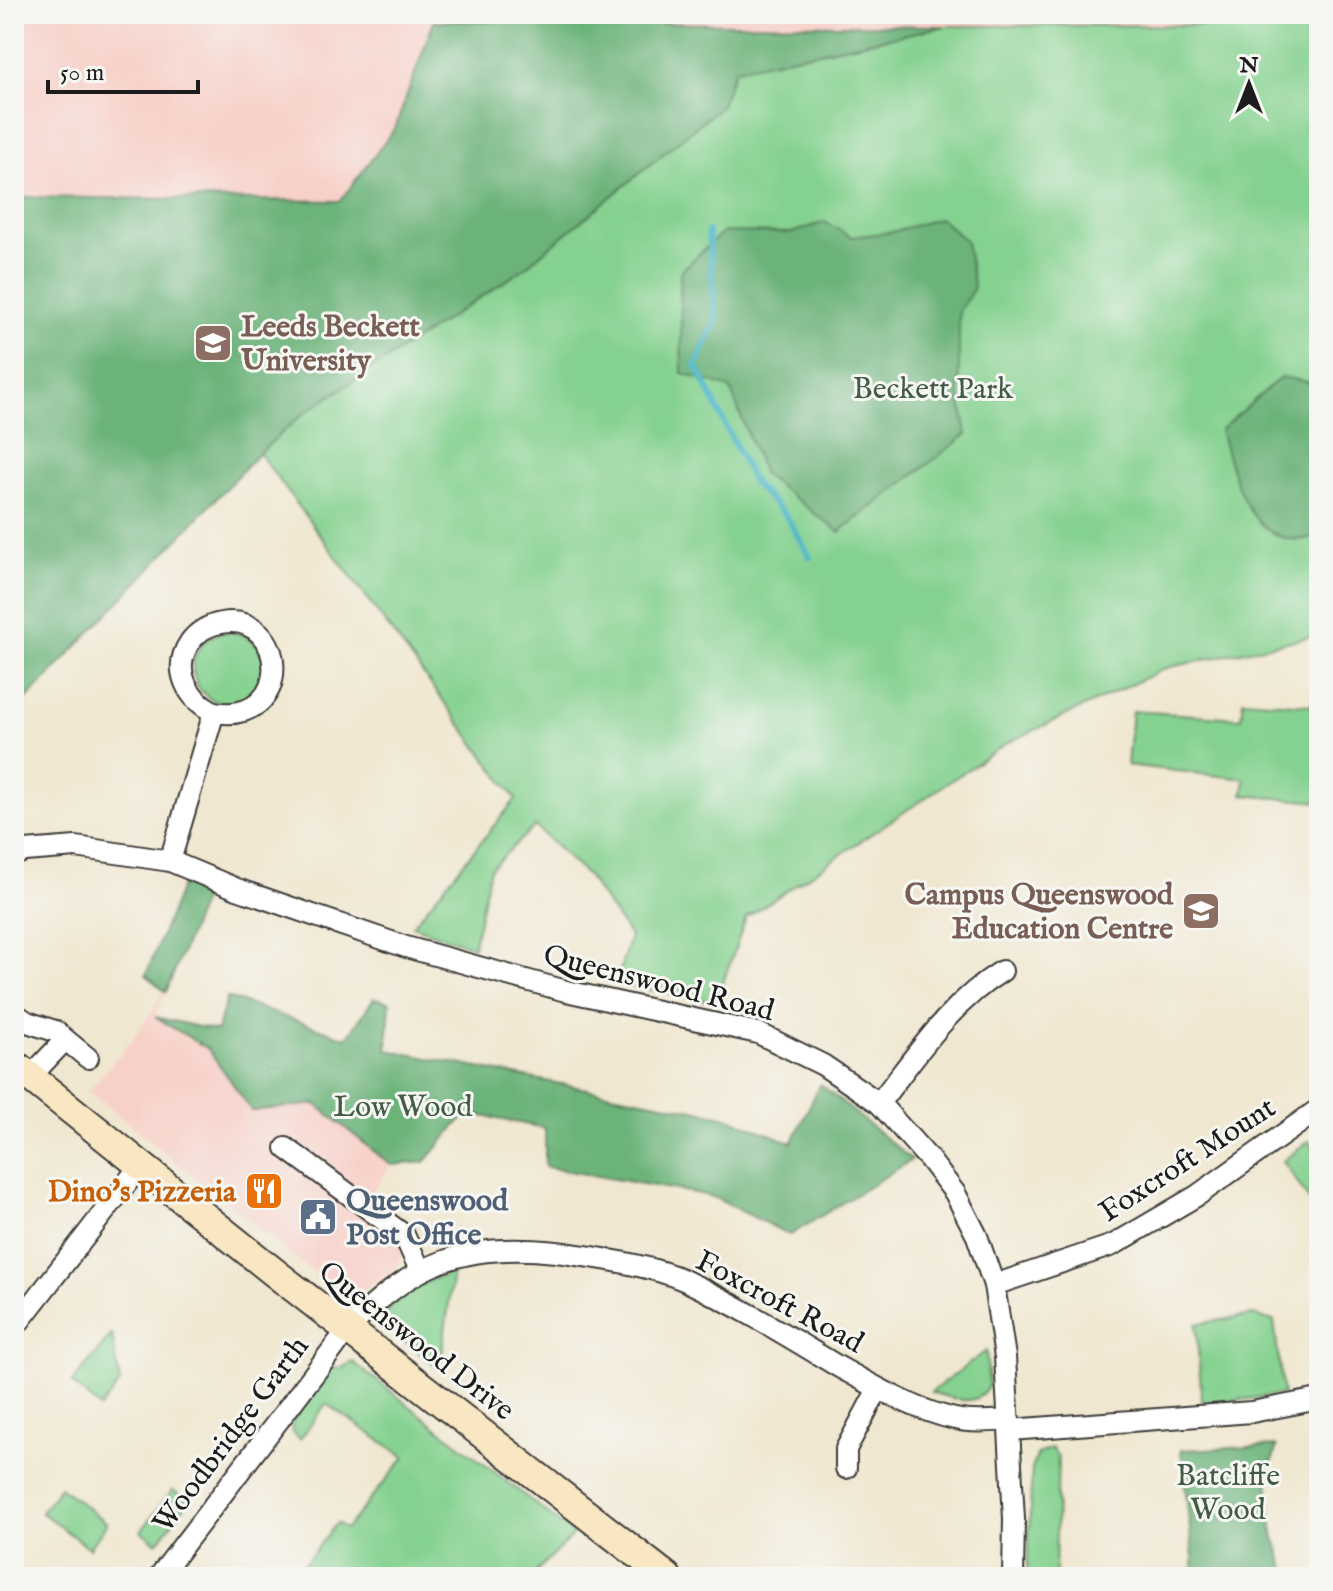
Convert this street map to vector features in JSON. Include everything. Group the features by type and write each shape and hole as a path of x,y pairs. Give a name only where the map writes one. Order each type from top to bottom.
{"street":[{"path":"213,624 242,624 255,630 266,641 275,668 273,682 256,705 243,712 229,715 214,712 201,706 184,683 184,654 190,641 213,624"},
{"path":"170,861 214,712"},
{"name":"Queenswood Road","path":"14,855 25,851 76,847 170,861 237,889 406,947 566,991 758,1033 823,1065 879,1103 955,1193 977,1236 994,1285 1005,1357 1010,1425 1013,1577"},
{"path":"879,1103 954,1009 977,986 1002,971"},
{"path":"14,1013 27,1022 55,1031 88,1058"},
{"path":"22,1070 65,1040"},
{"name":"Queenswood Drive","path":"22,1070 140,1166 667,1577"},
{"name":"Foxcroft Mount","path":"994,1285 1113,1245 1198,1195 1319,1109"},
{"path":"286,1148 404,1235 420,1270"},
{"path":"14,1328 140,1166"},
{"name":"Foxcroft Road","path":"349,1328 392,1288 420,1270 446,1259 504,1250 586,1256 682,1280 878,1389 931,1412 957,1420 1010,1425"},
{"name":"Woodbridge Garth","path":"159,1577 349,1328"},
{"path":"846,1468 846,1449 878,1389"},
{"path":"1010,1425 1252,1412 1319,1399"}],"shaded area":[{"name":"Leeds Beckett University","path":"14,14 1319,14 1319,28 1294,25 946,26 735,69 720,107 519,272 303,414 259,453 14,713"},
{"path":"206,893 155,1017 208,1049 252,1111 316,1104 391,1165 369,1198 413,1235 393,1273 361,1291 347,1292 333,1288 88,1091 133,1039 160,997"}],"green space":[{"name":"Leeds Beckett University","path":"434,21 946,26 735,69 720,107 519,272 303,414 259,453 14,713 14,197 340,201 395,128"},
{"name":"Beckett Park","path":"1294,25 1319,28 1319,635 1166,668 1007,743 746,918 716,1002 616,984 630,936 588,877 535,826 490,869 473,947 412,926 516,799 259,453 303,414 519,272 720,107 735,69 946,26"},
{"path":"940,218 966,241 974,288 959,311 959,391 967,434 839,532 763,474 730,388 682,373 680,272 723,232 791,233 825,222 852,237 892,232"},
{"path":"1281,377 1319,384 1319,536 1296,539 1277,535 1261,525 1240,491 1220,430"},
{"path":"229,632 249,638 259,648 265,668 259,688 249,698 229,704 209,698 199,688 193,668 199,648 209,638"},
{"path":"1243,700 1319,706 1319,802 1243,795 1245,779 1127,765 1132,711 1241,718"},
{"path":"182,884 206,893 166,992 146,975"},
{"name":"Low Wood","path":"227,997 347,1038 374,998 390,1002 387,1050 724,1116 792,1143 820,1084 912,1160 790,1235 711,1196 545,1167 545,1128 467,1113 425,1162 391,1165 316,1104 252,1111 208,1049 155,1017 217,1031"},
{"path":"1309,1141 1319,1157 1319,1215 1283,1161"},
{"path":"453,1272 440,1369 385,1326 387,1315 400,1297 421,1284"},
{"path":"1253,1315 1274,1321 1283,1394 1202,1402 1196,1324"},
{"path":"112,1334 120,1383 100,1408 72,1383"},
{"path":"986,1351 989,1385 984,1393 971,1400 963,1400 931,1392"},
{"path":"353,1362 574,1534 531,1577 294,1577 337,1523 346,1529 405,1457 326,1404 300,1439 293,1433 292,1422 333,1366 340,1369"},
{"name":"Batcliffe Wood","path":"1277,1446 1268,1475 1272,1528 1288,1577 1193,1577 1181,1450"},
{"path":"1052,1448 1058,1457 1055,1572 1064,1577 1027,1577 1032,1466 1038,1454"},
{"path":"60,1487 107,1523 89,1548 41,1512"},
{"path":"173,1490 189,1501 157,1543 141,1531"}],"waterway":[{"path":"708,231 716,320 696,365 754,484 786,516 810,557"}],"place":[{"name":"Leeds Beckett University","path":"213,343"},
{"name":"Campus Queenswood Education Centre","path":"1201,911"},
{"name":"Dino's Pizzeria","path":"264,1191"},
{"name":"Queenswood Post Office","path":"318,1217"}]}
